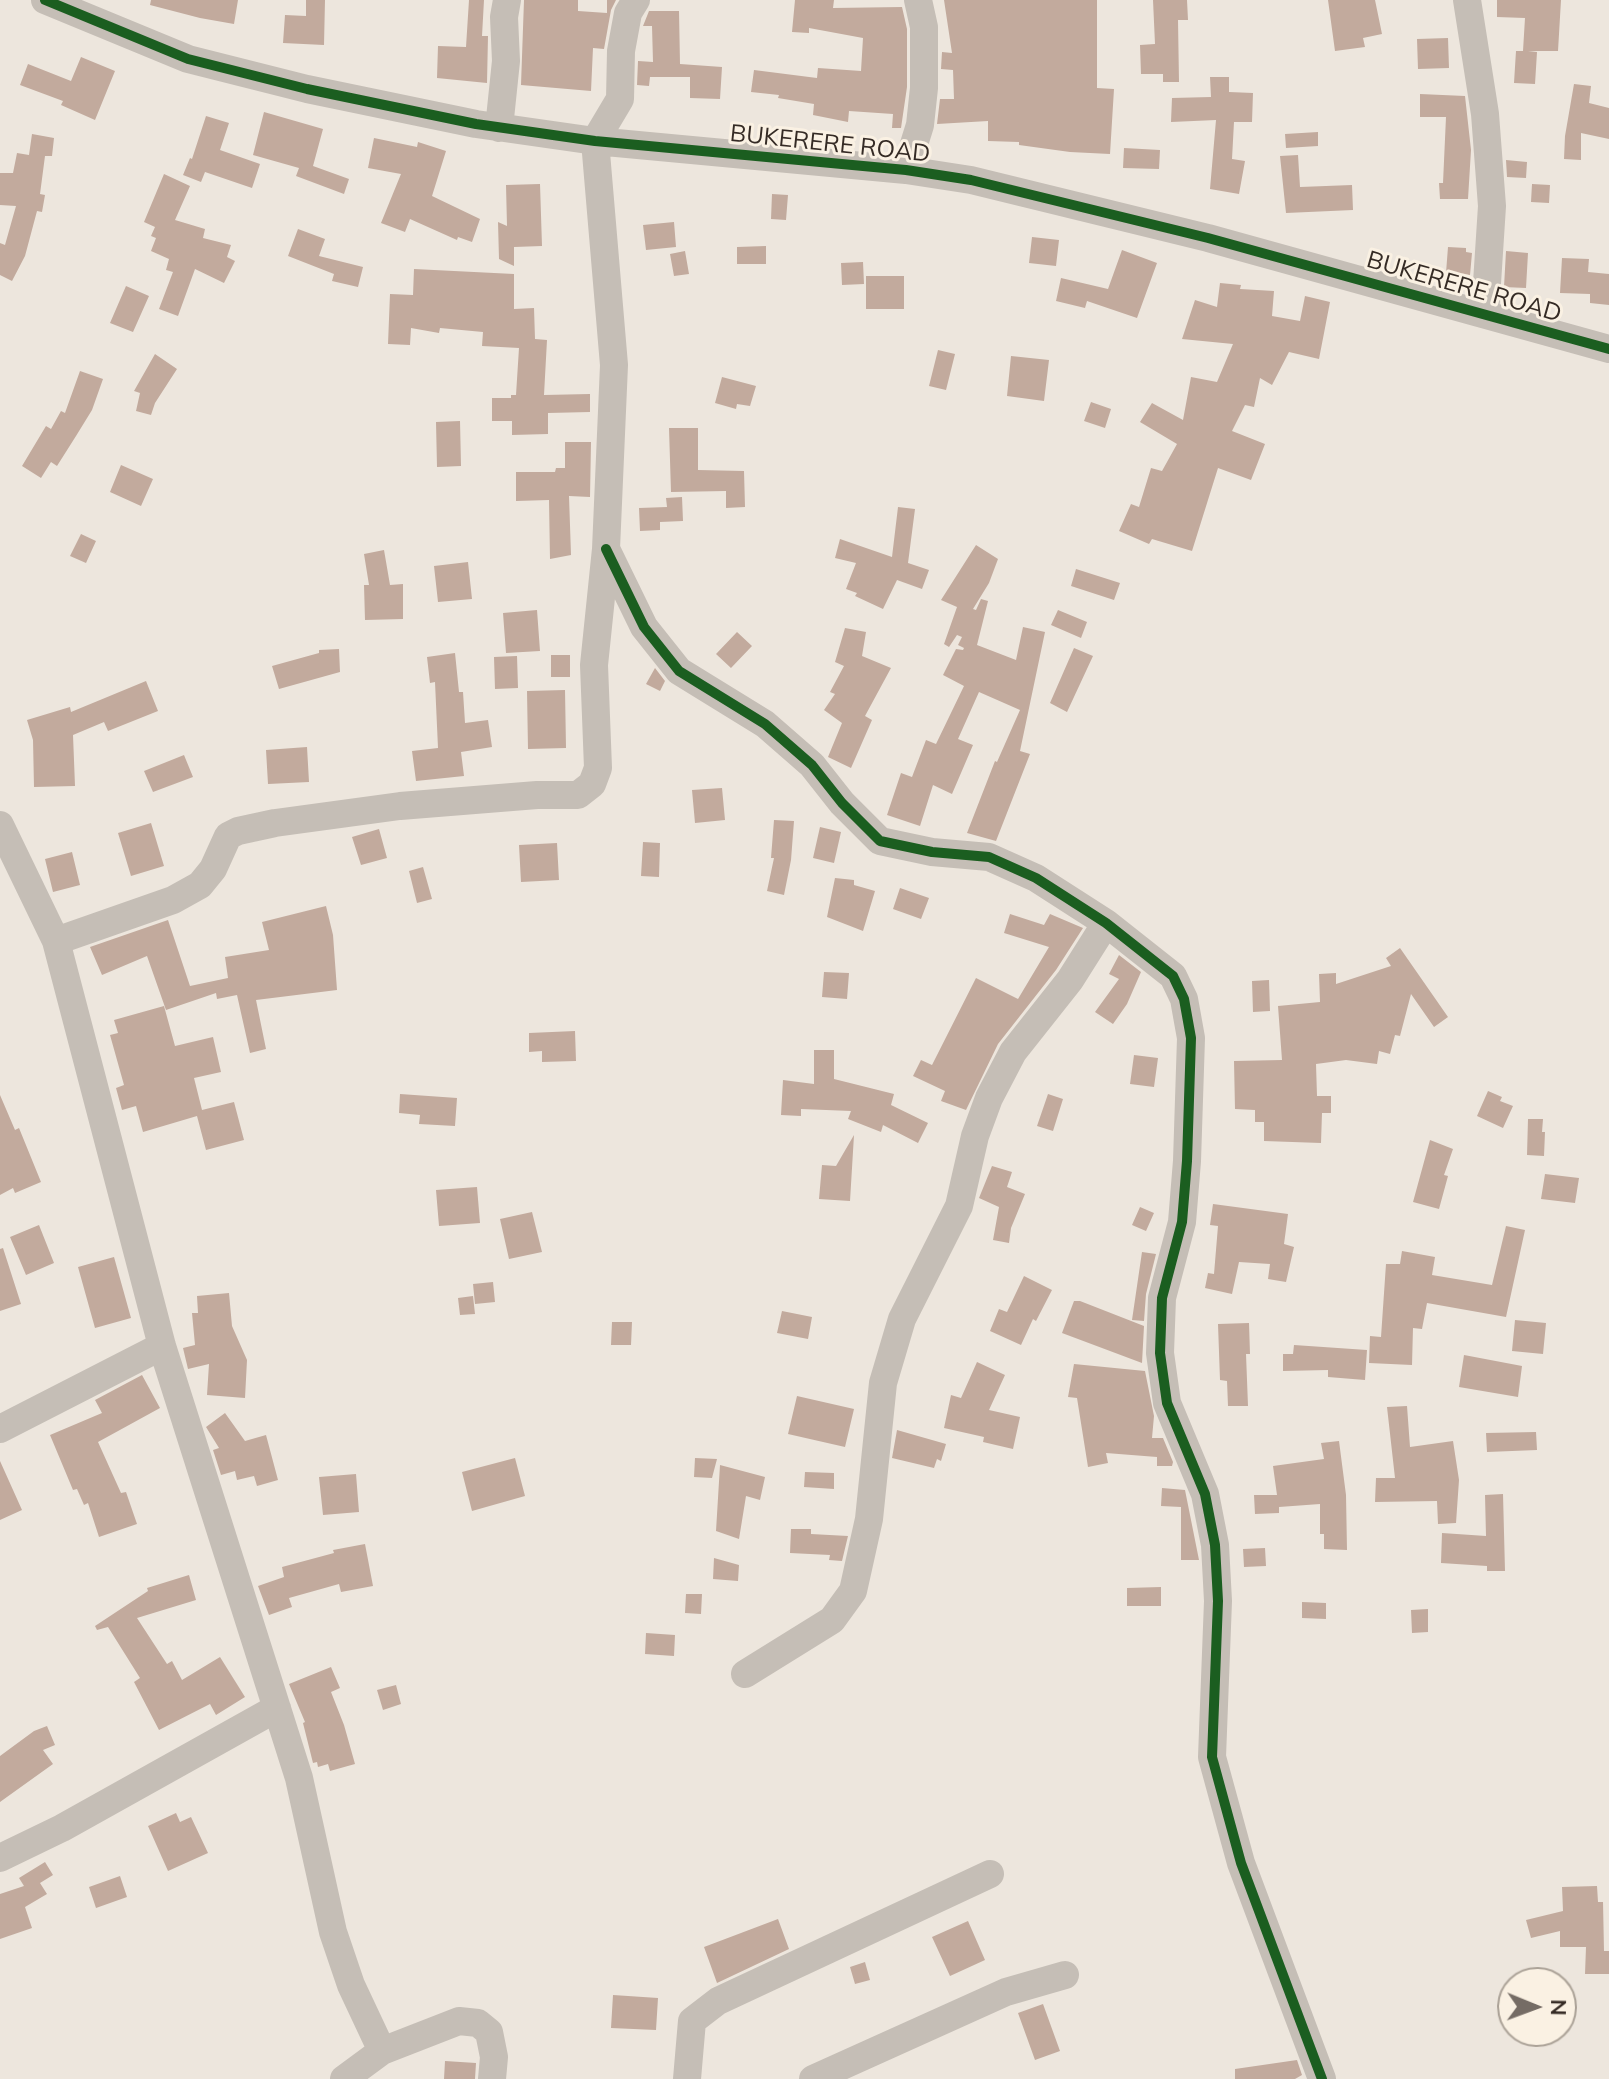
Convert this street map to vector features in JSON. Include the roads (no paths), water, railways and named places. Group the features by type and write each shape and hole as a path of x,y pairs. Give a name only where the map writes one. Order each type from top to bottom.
{"street":[{"name":"BUKERERE ROAD","path":"45,0 188,59 307,89 499,128 595,141 906,170 971,180 1208,238 1609,349"},
{"path":"499,128 506,61 504,17 507,0"},
{"path":"56,941 173,900 200,885 213,869 228,836 238,831 400,806 537,795 578,795 592,784 598,768 594,665 606,549 614,365 595,141 620,99 621,51 628,13 636,0"},
{"path":"906,170 920,125 924,88 924,27 918,0"},
{"path":"1467,0 1485,114 1492,206 1485,314"},
{"path":"606,549 644,627 679,671 765,724 812,765 842,803 880,841 932,852 989,857 1036,878 1106,923 1173,976 1184,999 1191,1038 1187,1161 1182,1222 1162,1298 1160,1353 1167,1403 1205,1494 1215,1545 1218,1601 1212,1757 1241,1863 1322,2079"},
{"path":"0,825 56,941 162,1346 299,1778 333,1932 351,1985 382,2051"},
{"path":"745,1674 832,1620 853,1591 869,1519 883,1383 902,1319 959,1206 975,1136 989,1098 1013,1052 1070,980 1106,923"},
{"path":"0,1429 162,1346"},
{"path":"0,1858 62,1828 277,1708"},
{"path":"687,2079 692,2021 718,2001 990,1874"},
{"path":"813,2079 1006,1992 1065,1975"},
{"path":"344,2079 382,2051 459,2021 478,2023 489,2032 494,2057 492,2079"}]}
